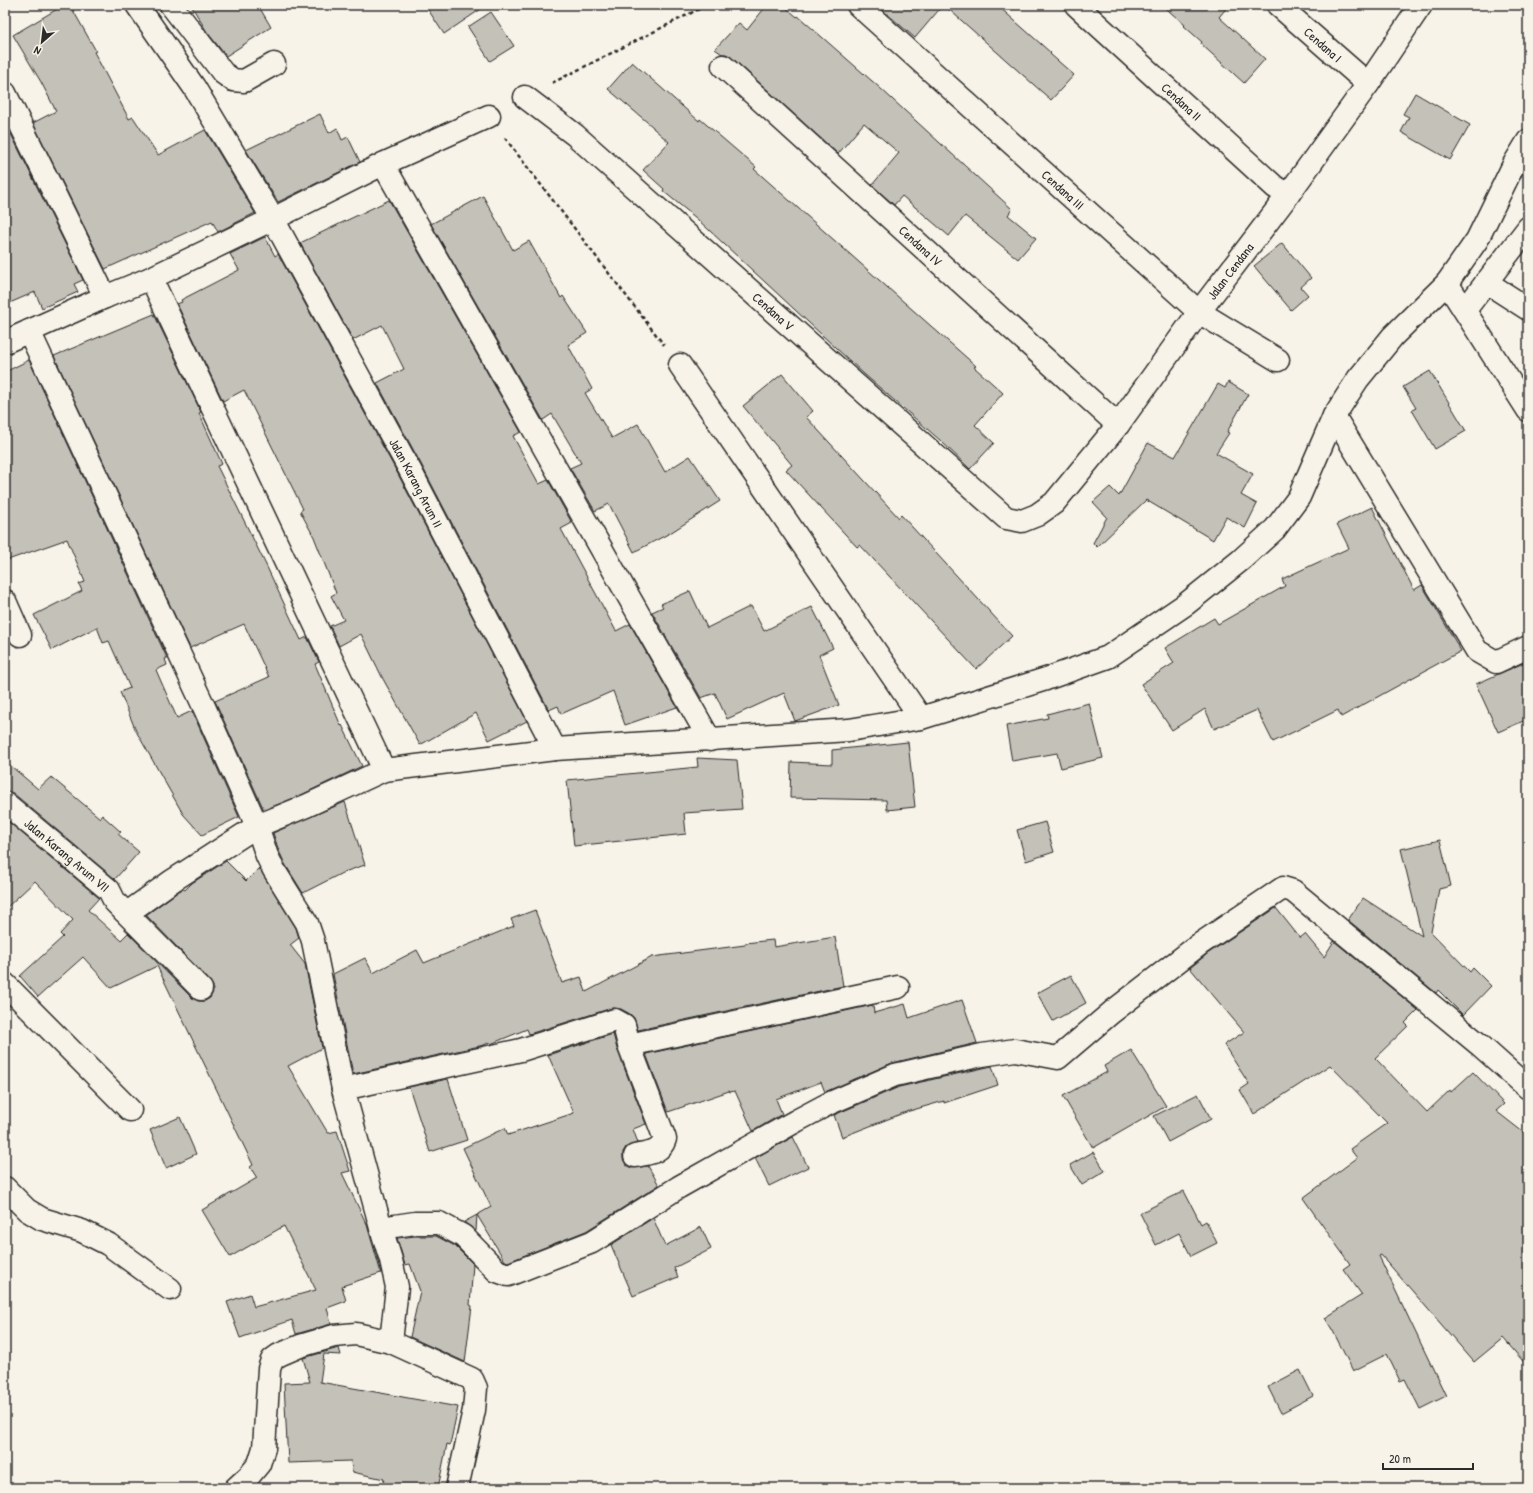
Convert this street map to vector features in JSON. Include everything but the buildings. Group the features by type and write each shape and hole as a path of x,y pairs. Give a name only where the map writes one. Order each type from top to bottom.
{"street":[{"name":"Jalan Karang Arum II","path":"137,5 194,87 273,219 410,470 555,750"},
{"path":"171,5 223,73 233,80 244,81 274,64"},
{"name":"Cendana III","path":"858,5 1199,312 1278,360"},
{"name":"Cendana II","path":"1076,5 1275,187 1288,195"},
{"name":"Cendana I","path":"1278,5 1368,84"},
{"name":"Jalan Cendana","path":"1022,521 1037,515 1054,503 1118,425 1199,312 1288,195 1368,84 1422,5"},
{"name":"Cendana IV","path":"724,66 1118,425"},
{"path":"5,92 105,297"},
{"name":"Cendana V","path":"525,97 575,135 1006,518 1022,521"},
{"path":"5,342 151,278 383,164 489,116"},
{"path":"124,911 133,909 172,881 258,826 306,806 384,770 555,750 849,730 921,718 1046,679 1108,657 1186,604 1241,560 1275,529 1299,497 1334,416 1358,379 1393,336 1447,283 1477,240 1514,164 1528,141"},
{"path":"383,164 710,740"},
{"path":"1464,310 1528,228"},
{"path":"151,278 384,770"},
{"path":"1486,282 1528,309"},
{"path":"1447,283 1528,410"},
{"path":"29,331 205,709 258,826 267,856 307,923 313,941 343,1089 380,1228 391,1260 397,1287 392,1342"},
{"path":"680,366 921,718"},
{"path":"1334,416 1477,651 1496,662 1528,647"},
{"path":"5,602 20,635"},
{"name":"Jalan Karang Arum VII","path":"5,803 109,890 115,902 201,989"},
{"path":"380,1228 415,1223 439,1223 463,1236 497,1271 508,1276 527,1269 592,1242 680,1187 796,1121 828,1104 895,1075 982,1055 1015,1050 1058,1058 1112,1012 1200,944 1283,888 1293,892 1481,1046 1528,1088"},
{"path":"5,984 130,1110"},
{"path":"629,1045 898,987"},
{"path":"343,1089 520,1050 614,1020 624,1025 629,1045 665,1139 662,1146 655,1151 634,1156"},
{"path":"5,1188 27,1210 42,1220 82,1231 108,1244 170,1289"},
{"path":"236,1488 259,1464 264,1448 269,1369 272,1360 279,1355 300,1346 334,1336 356,1334 392,1342 472,1379 476,1388 474,1410 457,1488"}],"path":[{"path":"525,97 707,5"},
{"path":"489,116 680,366"}]}
